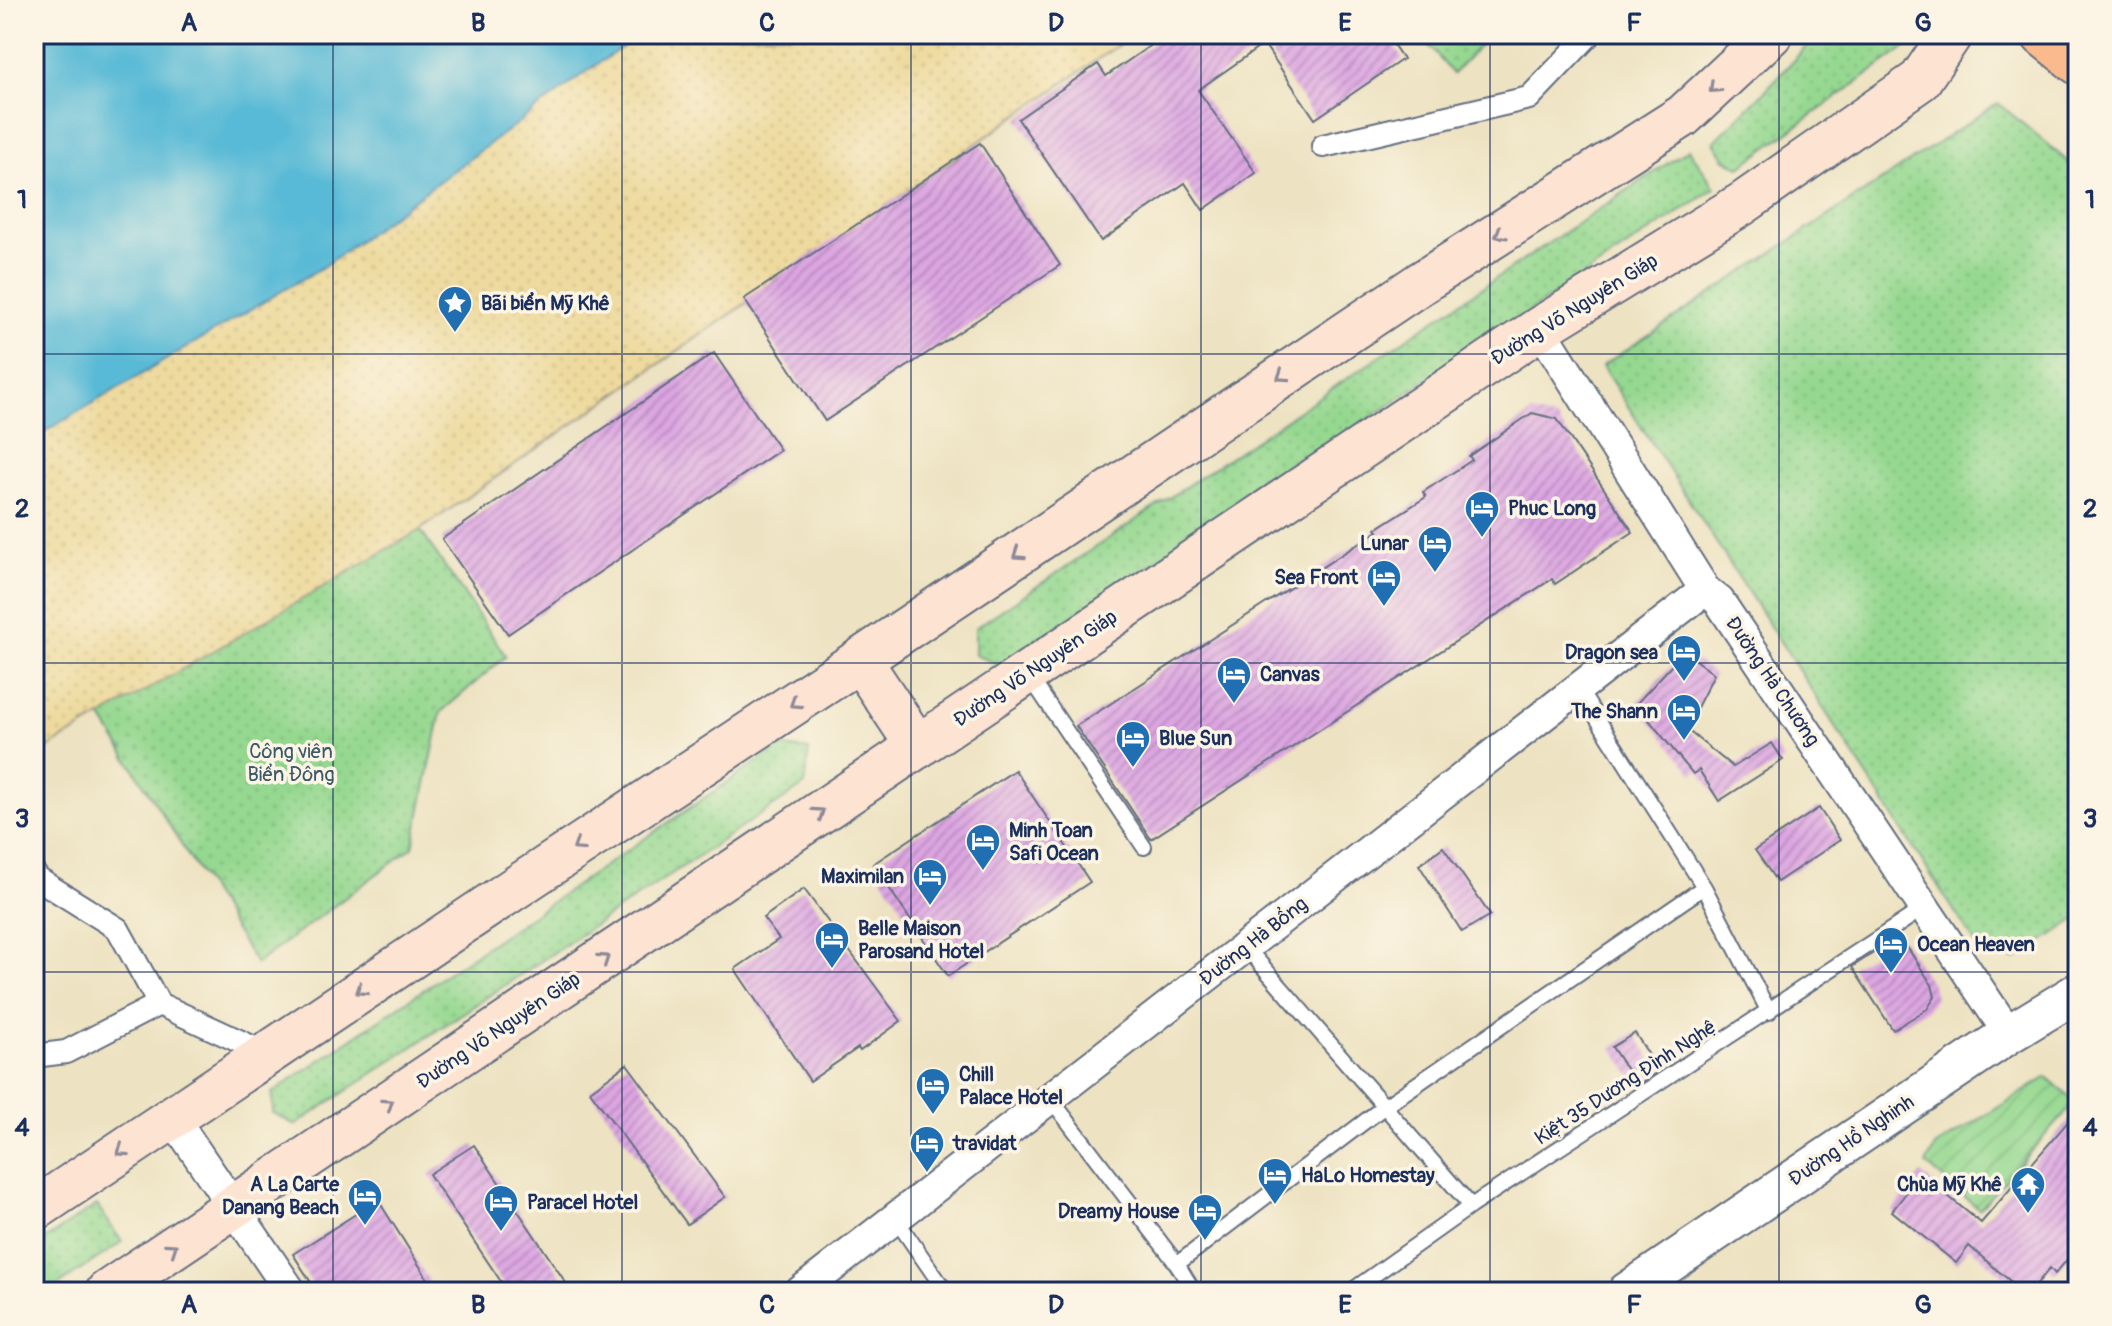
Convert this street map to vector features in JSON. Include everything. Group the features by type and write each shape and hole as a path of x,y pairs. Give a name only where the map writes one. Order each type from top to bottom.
{"main road":[{"path":"34,1210 1421,283 1683,116 1771,34"},
{"name":"Đường Võ Nguyên Giáp","path":"107,1292 1540,328 1742,204 1920,80 1951,34"},
{"path":"2043,34 2078,62"},
{"path":"860,660 918,747"}],"street":[{"path":"1323,146 1529,98 1590,34"},
{"name":"Đường Hà Chương","path":"1540,328 1720,593 2009,1034"},
{"name":"Đường Hà Bổng","path":"800,1292 1578,688 1720,593"},
{"path":"34,873 38,879 118,929 159,1004 267,1054"},
{"name":"Đường Hồ Nghinh","path":"1627,1292 2009,1034 2078,992"},
{"path":"34,1056 66,1052 159,1004"},
{"path":"173,1118 291,1292"}],"lane":[{"path":"1027,673 1144,847"},
{"path":"1578,688 1704,887 1769,1012"},
{"path":"1177,1264 1385,1106 1704,887"},
{"name":"Kiệt 35 Dương Đình Nghệ","path":"1350,1292 1471,1206 1924,908"},
{"path":"1245,946 1471,1206"},
{"path":"1050,1098 1177,1264 1194,1292"},
{"path":"895,1218 946,1292"}],"green space":[{"path":"1419,34 1490,34 1453,74"},
{"path":"1818,34 1916,34 1913,42 1740,167 1725,159 1714,142"},
{"path":"1998,103 2078,170 2078,918 2015,960 1977,946 1602,366"},
{"path":"1689,149 1715,188 1000,665 975,655 975,628"},
{"name":"Công viên Biển Đông","path":"420,530 506,656 441,712 413,847 256,964 101,716"},
{"path":"779,747 809,750 805,785 295,1125 273,1113 272,1093"},
{"path":"2047,1077 2075,1102 1979,1209 1926,1164 1935,1147"},
{"path":"97,1205 122,1242 48,1292 34,1292 34,1247"}],"sand":[{"name":"Bãi biển Mỹ Khê","path":"642,34 1134,34 420,530 34,756 34,438"}],"water":[{"path":"34,34 642,34 326,265 34,438"}],"building":[{"path":"1167,34 1386,34 1403,59 1315,119 1264,44 1198,90 1256,173 1203,210 1185,183 1101,241 1018,119 1098,64 1106,76"},
{"path":"980,143 1060,265 825,421 744,299"},
{"path":"714,353 780,450 508,634 442,539"},
{"path":"1532,413 1557,419 1633,532 1555,584 1552,579 1151,839 1076,726 1378,531 1376,529 1426,497 1423,492 1472,460 1469,456"},
{"path":"1684,652 1714,674 1686,729 1733,767 1772,743 1783,760 1719,801 1699,770 1693,774 1636,704"},
{"path":"1015,770 1090,882 948,976 873,864"},
{"path":"1819,808 1840,840 1777,882 1755,850"},
{"path":"1443,847 1490,915 1462,932 1419,865"},
{"path":"804,889 901,1021 860,1051 858,1048 810,1081 735,969 779,939 763,918"},
{"name":"Ocean Heaven","path":"1895,939 1903,941 1932,985 1935,997 1927,1009 1893,1030 1852,967"},
{"path":"1635,1033 1659,1071 1637,1085 1612,1047"},
{"path":"627,1064 725,1197 687,1224 590,1091"},
{"path":"2078,1110 2078,1247 2055,1274 2050,1268 2030,1292 2023,1292 1969,1246 1956,1263 1892,1211 1921,1174 1981,1223"},
{"name":"Paracel Hotel","path":"474,1145 572,1292 508,1292 429,1174"},
{"name":"A La Carte Danang Beach","path":"378,1200 436,1292 317,1292 293,1254"}],"place":[{"name":"Bãi biển Mỹ Khê","path":"455,334"},
{"name":"Phuc Long","path":"1482,539"},
{"name":"Lunar","path":"1435,574"},
{"name":"Sea Front","path":"1384,608"},
{"name":"Dragon sea","path":"1684,683"},
{"name":"Canvas","path":"1234,705"},
{"name":"The Shann","path":"1684,742"},
{"name":"Blue Sun","path":"1133,769"},
{"name":"Minh Toan Safi Ocean","path":"983,872"},
{"name":"Maximilan","path":"930,907"},
{"name":"Belle Maison Parosand Hotel","path":"832,970"},
{"name":"Ocean Heaven","path":"1891,975"},
{"name":"Chill Palace Hotel","path":"933,1116"},
{"name":"travidat","path":"927,1174"},
{"name":"HaLo Homestay","path":"1275,1206"},
{"name":"Chùa Mỹ Khê","path":"2028,1215"},
{"name":"A La Carte Danang Beach","path":"365,1227"},
{"name":"Paracel Hotel","path":"501,1233"},
{"name":"Dreamy House","path":"1205,1242"}]}
